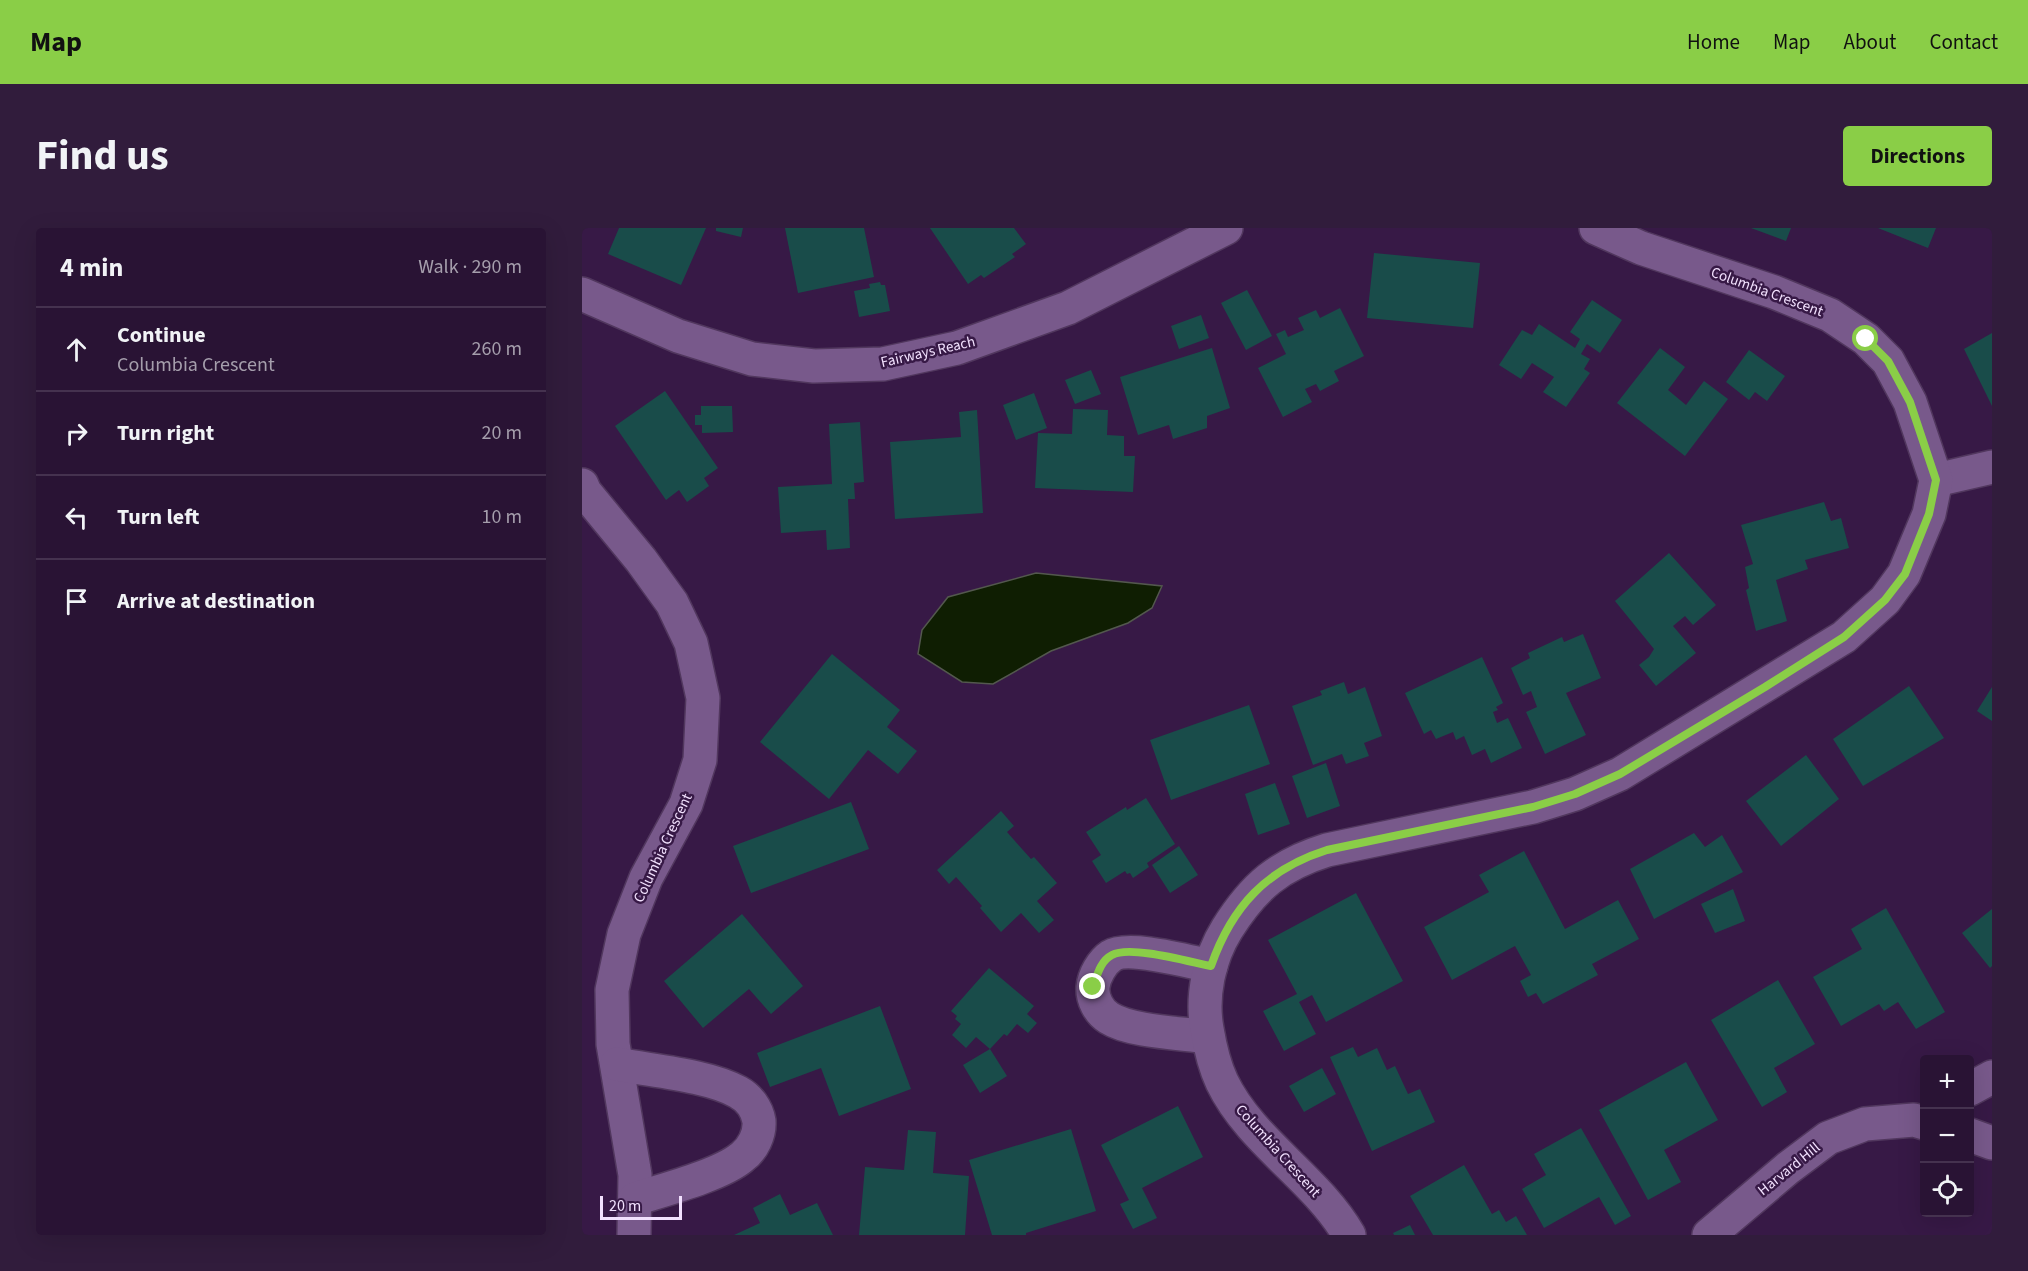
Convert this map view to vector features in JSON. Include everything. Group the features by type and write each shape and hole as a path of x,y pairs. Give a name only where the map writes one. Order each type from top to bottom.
{"street":[{"name":"Fairways Reach","path":"584,302 678,336 752,359 814,366 883,364 957,348 1068,308 1226,228"},
{"name":"Columbia Crescent","path":"1349,1235 1330,1207 1254,1126 1234,1101 1214,1063 1205,1017 1206,996 1211,966 1220,940 1236,915 1256,891 1278,871 1302,858 1327,850 1533,807 1575,794 1620,774 1844,637 1885,600 1905,574 1929,514 1936,480 1910,402 1888,361 1866,339 1830,315 1774,292 1641,248 1596,228"},
{"path":"1936,480 1992,467"},
{"name":"Columbia Crescent","path":"582,485 585,492 641,560 672,603 691,643 704,698 700,760 686,804 646,878 624,934 612,990 613,1044 635,1175 634,1235"},
{"path":"1209,1037 1123,1025 1107,1017 1095,1004 1093,987 1099,969 1112,955 1127,951 1211,966"},
{"path":"617,1064 716,1084 738,1092 750,1101 758,1115 759,1129 754,1144 742,1158 720,1170 635,1199"},
{"path":"1974,1087 1992,1077"},
{"name":"Harvard Hill","path":"1709,1235 1828,1137 1865,1124 1920,1119"},
{"path":"1974,1136 1992,1143"}],"shaded area":[{"path":"1036,573 1162,586 1152,608 1128,623 1051,651 993,684 962,682 918,654 922,630 948,597"}],"building":[{"path":"619,228 706,228 681,285 608,254"},
{"path":"716,228 743,228 741,237 716,231"},
{"path":"785,228 864,228 874,277 798,293"},
{"path":"930,228 1014,228 1026,244 1012,254 1015,257 984,278 981,275 968,284"},
{"path":"1751,228 1791,228 1786,241"},
{"path":"1878,228 1936,228 1928,248"},
{"path":"1374,253 1480,263 1473,328 1367,318"},
{"path":"880,282 881,285 885,285 890,311 859,317 854,291 870,288 869,284"},
{"path":"1247,290 1272,336 1246,350 1221,303"},
{"path":"1592,300 1622,320 1600,353 1587,344 1581,354 1590,359 1584,369 1590,373 1566,407 1543,392 1554,377 1532,363 1521,379 1499,365 1522,330 1532,335 1539,324 1575,348 1580,339 1570,332"},
{"path":"1340,308 1364,356 1334,371 1339,381 1320,391 1316,384 1305,389 1312,402 1283,417 1258,368 1286,354 1276,334 1285,330 1288,337 1304,330 1298,318 1316,310 1320,318"},
{"path":"1201,315 1209,338 1179,349 1171,326"},
{"path":"1992,333 1992,406 1964,349"},
{"path":"1212,348 1230,408 1207,416 1207,428 1173,439 1169,425 1138,435 1120,377"},
{"path":"1660,348 1685,367 1668,390 1686,405 1704,381 1728,399 1685,456 1617,403"},
{"path":"1749,350 1785,376 1767,401 1755,392 1749,400 1726,382"},
{"path":"1091,370 1101,394 1075,404 1065,380"},
{"path":"665,391 718,468 704,478 709,486 687,502 679,490 666,500 615,426"},
{"path":"1034,393 1047,428 1016,440 1003,405"},
{"path":"701,406 732,406 733,432 702,433 702,425 695,425 695,415 701,415"},
{"path":"1073,409 1108,410 1107,435 1124,436 1124,456 1135,456 1133,492 1035,488 1038,433 1072,434"},
{"path":"977,410 983,513 895,519 890,442 961,437 959,412"},
{"path":"860,422 864,482 854,483 855,499 848,499 850,548 827,550 826,530 781,533 778,487 832,484 829,424"},
{"path":"1824,502 1831,521 1841,518 1849,548 1805,560 1808,569 1776,580 1787,621 1756,631 1746,590 1749,588 1745,567 1753,564 1741,525"},
{"path":"1669,553 1716,605 1693,625 1685,616 1673,626 1696,653 1656,686 1639,665 1649,657 1654,649 1615,601"},
{"path":"1583,634 1601,678 1566,693 1586,735 1545,754 1526,712 1537,707 1531,691 1523,695 1511,668 1530,658 1528,653 1562,637 1564,642"},
{"path":"832,654 900,710 887,727 917,751 898,774 868,750 829,799 760,742"},
{"path":"1482,657 1503,703 1496,707 1498,710 1493,712 1497,723 1508,718 1522,748 1491,763 1485,749 1472,755 1464,736 1456,740 1453,732 1436,739 1431,730 1424,734 1405,693"},
{"path":"1344,682 1348,694 1365,687 1382,736 1364,743 1369,756 1346,764 1342,754 1313,765 1292,706 1322,695 1320,691"},
{"path":"1909,686 1944,738 1863,786 1833,739"},
{"path":"1992,687 1992,721 1977,711"},
{"path":"1249,705 1270,764 1171,800 1150,740"},
{"path":"1806,755 1839,799 1781,846 1746,801"},
{"path":"1326,763 1340,806 1307,818 1292,776"},
{"path":"1275,783 1290,824 1258,835 1245,794"},
{"path":"1146,798 1175,844 1147,863 1149,867 1133,878 1125,871 1106,883 1092,861 1101,855 1086,832 1126,807 1127,810"},
{"path":"851,802 869,849 751,893 733,846"},
{"path":"1001,811 1014,826 1007,832 1057,883 1037,901 1054,920 1039,933 1021,913 1001,932 956,877 949,884 937,870"},
{"path":"1694,833 1705,847 1722,835 1743,872 1654,919 1630,869"},
{"path":"1179,846 1198,875 1170,893 1152,865"},
{"path":"1524,851 1565,929 1618,900 1639,939 1592,964 1598,975 1543,1004 1536,993 1528,997 1520,981 1531,975 1515,946 1452,980 1424,927 1489,892 1479,875"},
{"path":"1733,889 1745,921 1715,933 1701,904"},
{"path":"1356,893 1403,981 1326,1022 1312,995 1299,1002 1316,1034 1284,1051 1263,1011 1297,994 1268,940"},
{"path":"1886,908 1945,1012 1916,1029 1898,1002 1884,1011 1879,1004 1841,1026 1813,977 1862,949 1851,929"},
{"path":"1992,909 1992,966 1990,968 1962,933"},
{"path":"742,914 803,986 771,1014 749,989 703,1028 664,981"},
{"path":"989,968 1034,1006 1027,1014 1037,1023 1028,1033 1017,1024 1007,1036 1004,1034 990,1049 976,1037 966,1048 952,1035 961,1024 951,1011"},
{"path":"1778,980 1815,1044 1774,1068 1787,1092 1762,1107 1711,1020"},
{"path":"880,1006 911,1089 839,1116 821,1068 770,1087 757,1053"},
{"path":"1353,1047 1358,1057 1377,1048 1387,1070 1395,1066 1408,1094 1420,1089 1435,1122 1372,1151 1330,1057"},
{"path":"990,1049 1007,1076 980,1093 963,1065"},
{"path":"1686,1062 1718,1120 1664,1150 1681,1182 1648,1200 1599,1110"},
{"path":"1322,1068 1336,1094 1304,1112 1289,1086"},
{"path":"1178,1106 1203,1157 1142,1188 1157,1218 1133,1229 1120,1204 1129,1200 1101,1145"},
{"path":"1581,1128 1631,1216 1615,1225 1599,1197 1544,1228 1522,1189 1546,1175 1534,1154"},
{"path":"1071,1129 1096,1211 1026,1233 1026,1235 992,1235 969,1160"},
{"path":"908,1130 936,1132 933,1173 969,1176 965,1235 859,1235 865,1167 904,1170"},
{"path":"1464,1165 1492,1214 1499,1210 1506,1222 1516,1216 1527,1235 1433,1235 1410,1196"},
{"path":"780,1194 790,1215 817,1203 833,1235 734,1235 760,1223 753,1208"},
{"path":"1410,1225 1415,1235 1394,1235 1393,1233"}],"route":[{"path":"1093,987 1099,969 1112,955 1127,951 1211,966 1220,940 1236,915 1256,891 1278,871 1302,858 1327,850 1533,807 1575,794 1620,774 1844,637 1885,600 1905,574 1929,514 1936,480 1910,402 1888,361 1866,339"}]}
